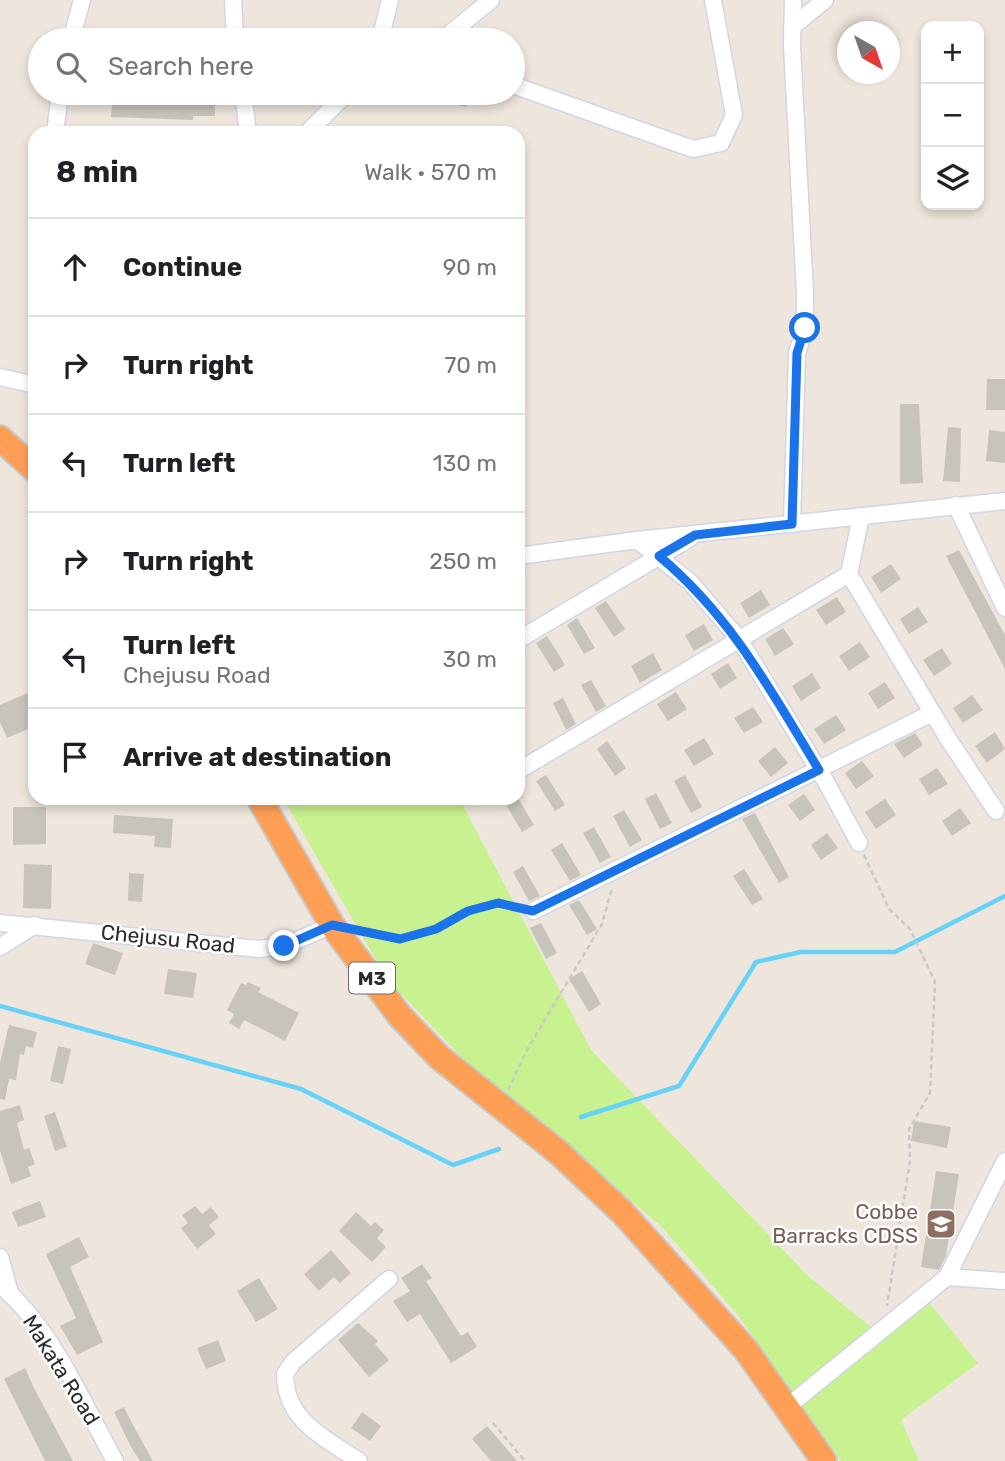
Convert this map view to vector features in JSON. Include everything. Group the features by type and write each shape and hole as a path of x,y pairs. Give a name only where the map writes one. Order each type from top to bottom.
{"highway":[{"path":"0,438 28,464"},
{"name":"M3","path":"263,805 332,925 420,1037 558,1152 622,1212 711,1308 787,1407 824,1461"}],"street":[{"path":"74,28 82,0"},
{"path":"233,0 235,28"},
{"path":"383,28 390,0"},
{"path":"457,28 491,0"},
{"path":"525,89 693,149 721,143 734,115 713,0"},
{"path":"792,524 797,353 805,328 793,0"},
{"path":"792,27 825,0"},
{"path":"56,126 58,105"},
{"path":"244,105 247,126"},
{"path":"314,126 335,105"},
{"path":"0,377 28,383"},
{"path":"525,555 637,540 1005,501"},
{"path":"956,505 1005,608"},
{"path":"862,516 849,575 932,713 996,811"},
{"path":"525,636 695,535"},
{"path":"637,540 690,582 739,639 819,770 859,843"},
{"path":"525,767 849,575"},
{"path":"533,911 932,713"},
{"name":"Chejusu Road","path":"0,923 258,948 284,946 332,925"},
{"path":"0,947 35,925"},
{"path":"787,1407 884,1331 947,1277 1005,1161"},
{"path":"0,1257 5,1289"},
{"path":"947,1277 1005,1281"},
{"path":"359,1461 305,1423 290,1406 285,1374 293,1362 389,1279"},
{"name":"Makata Road","path":"5,1289 52,1347 115,1461"}],"path":[{"path":"859,843 889,909 910,929 935,982 930,1093 909,1129 910,1161 884,1331"},
{"path":"501,1106 527,1050 602,925 617,868"},
{"path":"332,925 400,939 436,929 468,911 498,903 533,911"},
{"path":"493,1423 525,1461"}],"green space":[{"path":"287,805 463,805 591,1050 808,1276 877,1332 923,1295 978,1363 901,1420 919,1461 841,1461 738,1315 661,1226 470,1066 387,979"}],"building":[{"path":"112,105 215,105 215,116 193,116 193,120 111,117"},
{"path":"987,379 1005,379 1005,410 986,410"},
{"path":"900,404 919,404 923,483 900,484"},
{"path":"948,427 961,428 960,482 943,481"},
{"path":"989,430 1005,432 1005,463 986,461"},
{"path":"959,550 1005,635 1005,669 946,556"},
{"path":"891,564 901,579 881,593 871,577"},
{"path":"761,590 770,605 749,618 740,603"},
{"path":"837,597 846,612 826,625 816,610"},
{"path":"606,601 625,629 614,637 595,608"},
{"path":"918,607 928,622 909,634 900,619"},
{"path":"577,618 595,648 584,654 567,625"},
{"path":"704,624 713,640 694,651 685,635"},
{"path":"783,628 794,644 775,656 765,639"},
{"path":"547,636 565,665 554,672 536,643"},
{"path":"860,642 870,657 849,671 839,656"},
{"path":"942,648 952,664 934,676 923,660"},
{"path":"653,653 662,670 640,683 631,666"},
{"path":"728,663 737,678 720,689 711,674"},
{"path":"812,673 821,688 801,701 792,686"},
{"path":"591,680 606,706 596,712 581,685"},
{"path":"885,682 895,698 878,709 868,693"},
{"path":"676,692 687,709 668,721 657,704"},
{"path":"28,693 28,729 7,738 0,722 0,705"},
{"path":"972,695 983,710 963,723 953,708"},
{"path":"563,698 576,724 566,730 553,703"},
{"path":"753,707 763,722 744,733 734,718"},
{"path":"836,715 846,730 824,744 814,729"},
{"path":"995,732 1005,749 987,763 975,746"},
{"path":"915,733 923,745 904,758 894,744"},
{"path":"704,738 714,754 694,766 684,750"},
{"path":"607,741 626,768 615,776 597,749"},
{"path":"775,747 788,763 771,777 758,761"},
{"path":"862,761 874,776 856,789 845,773"},
{"path":"937,768 948,784 929,795 919,779"},
{"path":"546,775 565,805 555,811 536,781"},
{"path":"685,775 702,807 691,813 674,781"},
{"path":"656,793 672,823 660,829 645,799"},
{"path":"804,794 815,810 800,821 788,805"},
{"path":"885,799 896,815 876,829 865,812"},
{"path":"506,805 522,805 534,825 522,832"},
{"path":"13,807 46,807 46,844 13,845"},
{"path":"960,808 971,823 952,836 942,821"},
{"path":"624,810 642,840 630,847 613,816"},
{"path":"755,813 789,877 779,883 742,819"},
{"path":"114,815 173,819 171,848 154,847 155,836 113,833"},
{"path":"594,827 611,857 600,863 583,833"},
{"path":"827,833 838,848 821,860 811,845"},
{"path":"562,843 581,875 570,881 551,850"},
{"path":"24,864 52,865 51,909 23,908"},
{"path":"523,866 540,896 529,901 513,872"},
{"path":"744,869 763,899 752,905 733,876"},
{"path":"129,873 144,874 142,902 128,901"},
{"path":"579,900 597,929 587,935 569,905"},
{"path":"541,923 557,953 546,959 530,928"},
{"path":"93,943 123,953 115,975 85,964"},
{"path":"168,969 197,973 193,998 164,994"},
{"path":"582,971 601,1004 589,1012 569,979"},
{"path":"248,982 261,988 258,992 299,1013 285,1041 244,1020 239,1029 229,1023 234,1014 227,1010 241,983 246,985"},
{"path":"9,1025 37,1032 33,1048 26,1046 24,1055 20,1054 16,1080 9,1079 5,1100 0,1099 0,1063"},
{"path":"58,1046 71,1049 63,1084 50,1081"},
{"path":"20,1105 24,1120 17,1123 24,1150 29,1148 35,1164 28,1167 31,1176 11,1184 0,1151 0,1111"},
{"path":"55,1112 67,1147 55,1151 44,1116"},
{"path":"914,1121 951,1127 947,1148 911,1141"},
{"path":"936,1171 959,1174 946,1256 939,1270 921,1267"},
{"path":"40,1201 46,1217 18,1227 12,1212"},
{"path":"195,1206 202,1214 211,1207 219,1217 209,1225 216,1234 197,1249 181,1228 188,1223 182,1215"},
{"path":"356,1212 371,1226 375,1222 384,1230 377,1238 386,1247 372,1262 339,1231"},
{"path":"79,1237 89,1257 70,1267 103,1342 77,1355 60,1326 76,1318 46,1254"},
{"path":"331,1250 351,1273 340,1283 334,1277 319,1291 304,1274"},
{"path":"422,1264 432,1278 426,1281 461,1336 468,1332 477,1347 451,1363 420,1314 407,1322 393,1301 410,1291 401,1278"},
{"path":"259,1278 278,1309 256,1322 237,1291"},
{"path":"358,1323 378,1341 375,1344 389,1360 369,1377 338,1340"},
{"path":"218,1340 226,1361 206,1369 197,1348"},
{"path":"25,1368 73,1461 45,1461 4,1379"},
{"path":"124,1407 153,1461 140,1461 131,1447 114,1412"},
{"path":"362,1412 381,1426 370,1441 351,1428"},
{"path":"487,1426 517,1461 491,1461 472,1439"}],"waterway":[{"path":"581,1117 679,1086 756,962 801,952 895,952 1005,896"},
{"path":"0,1006 301,1089 453,1165 499,1149"}],"place":[{"name":"Cobbe Barracks CDSS","path":"941,1224"}],"route":[{"path":"284,946 332,925 400,939 436,929 468,911 498,903 533,911 819,770 739,639 690,582 659,556 695,535 792,524 797,353 805,328"}]}
